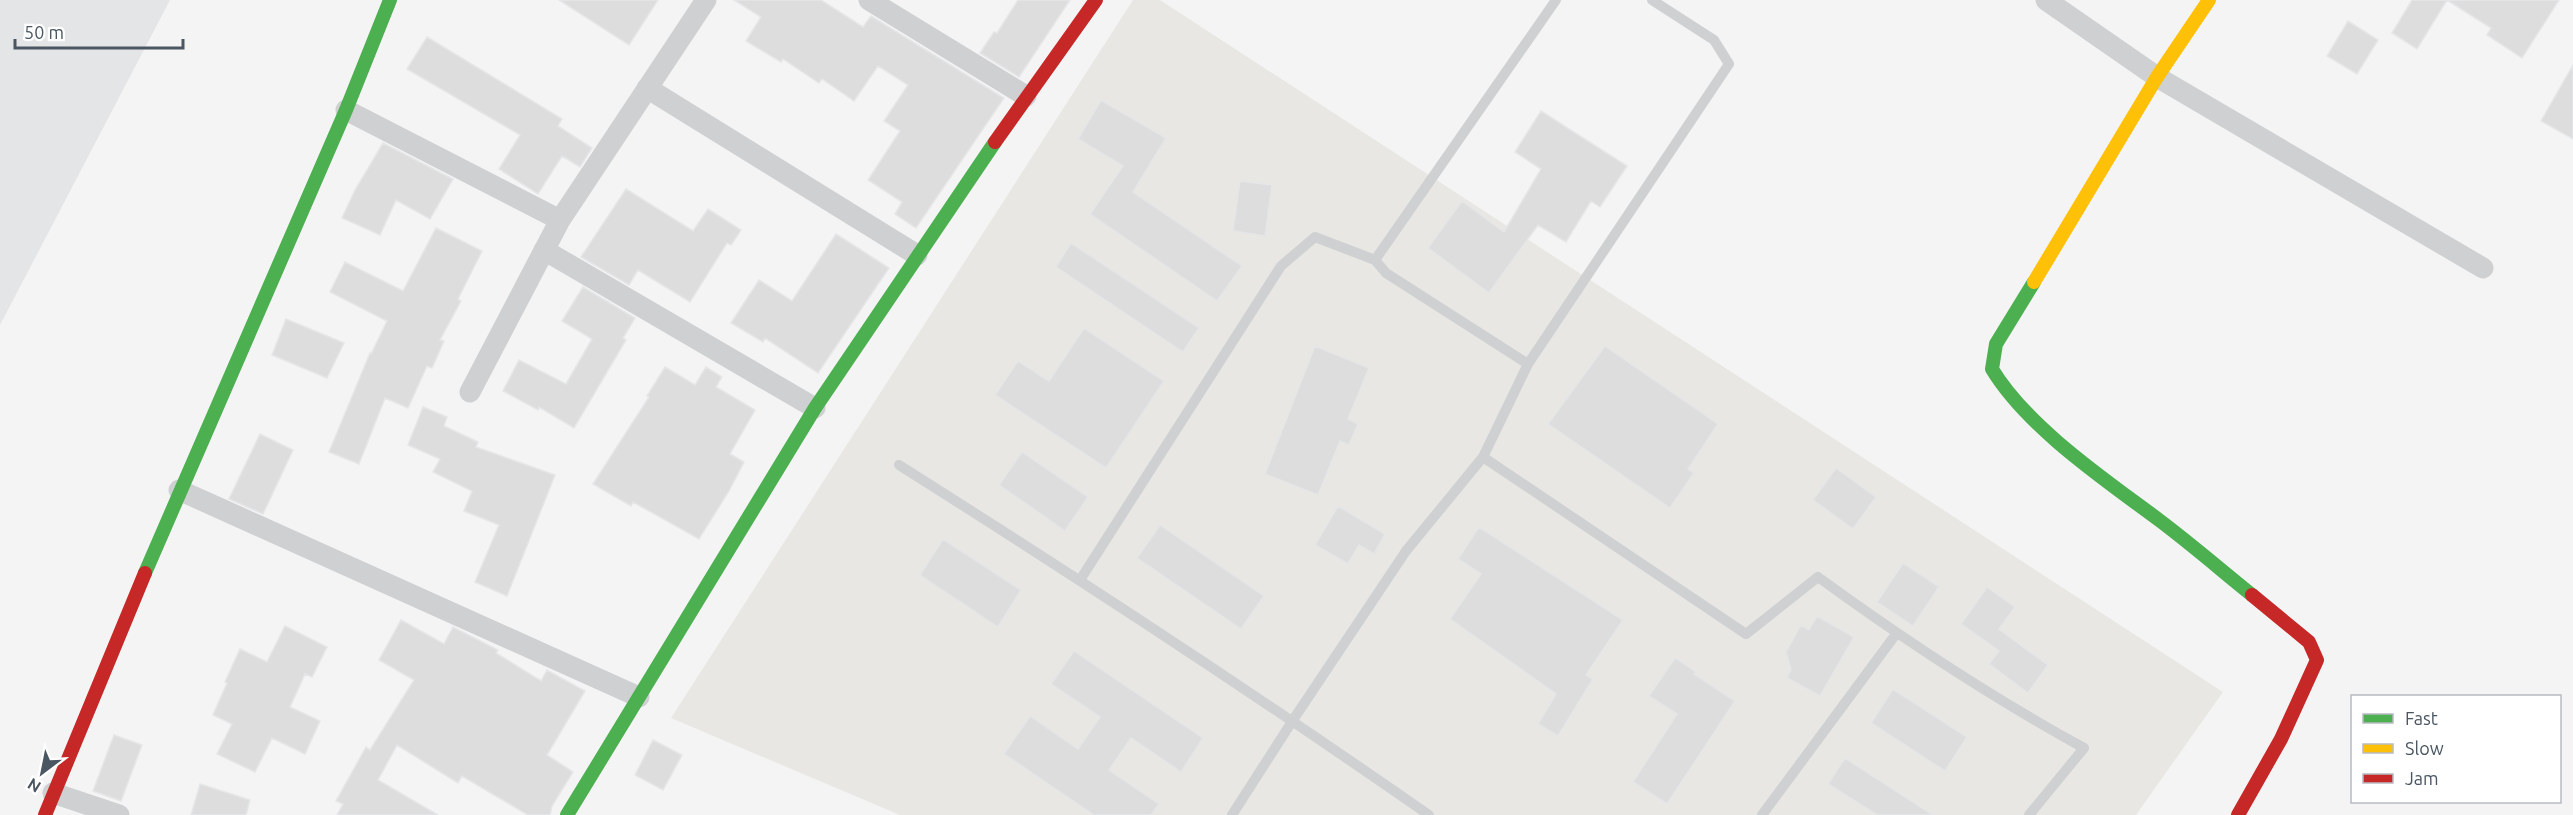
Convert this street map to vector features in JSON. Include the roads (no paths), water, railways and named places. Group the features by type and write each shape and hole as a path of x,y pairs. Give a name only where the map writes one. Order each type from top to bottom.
{"street":[{"path":"45,815 180,490 346,110 390,0"},
{"path":"470,392 560,220 706,0"},
{"path":"869,0 1026,96"},
{"path":"567,815 815,408 1026,96 1096,0"},
{"path":"2046,0 2157,77 2483,268"},
{"path":"2209,0 2157,77 1996,344 1992,369 2006,392 2080,461 2180,536 2309,642 2317,660 2309,681 2238,815"},
{"path":"647,88 917,255"},
{"path":"346,110 560,220"},
{"path":"544,250 815,408"},
{"path":"180,490 639,697"},
{"path":"53,793 119,815"}],"lane":[{"path":"1375,260 1556,0"},
{"path":"1232,815 1406,551 1484,457 1528,364 1729,64 1714,40 1652,0"},
{"path":"1080,580 1281,266 1316,237 1375,260 1386,273 1528,364"},
{"path":"1484,457 1746,634 1818,577 1896,634 2043,726 2084,748 2030,815"},
{"path":"899,465 1080,580 1293,720 1429,815"},
{"path":"1762,815 1896,634"}]}
